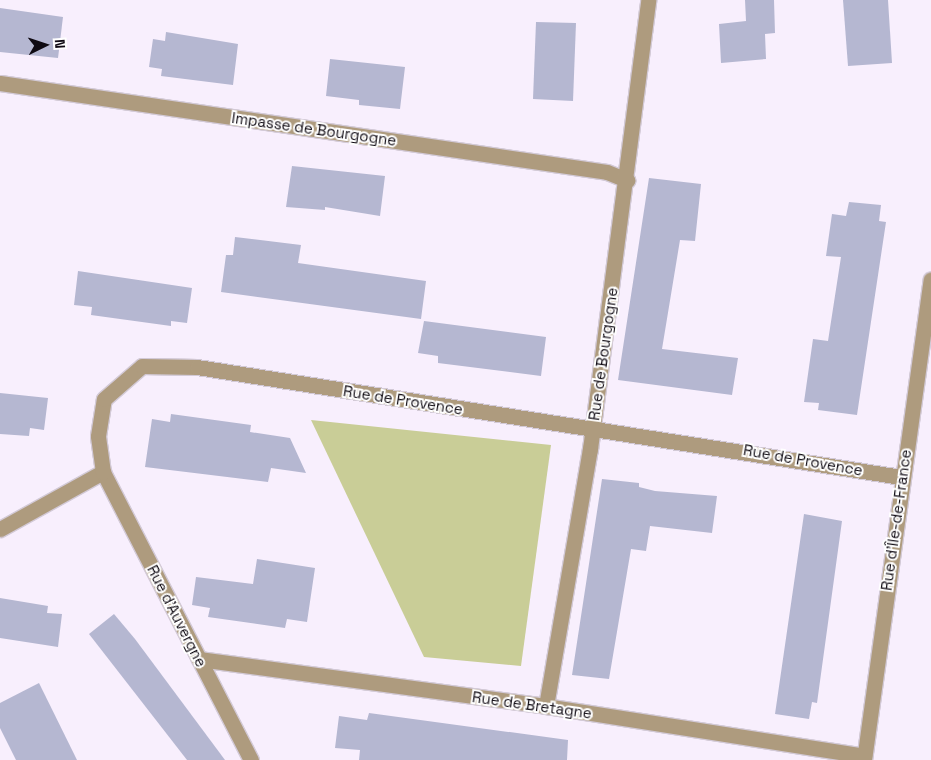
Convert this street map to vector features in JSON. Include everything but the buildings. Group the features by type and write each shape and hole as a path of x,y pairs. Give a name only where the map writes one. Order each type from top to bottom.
{"street":[{"name":"Rue de Bourgogne","path":"546,706 592,430 627,180 648,0"},
{"name":"Impasse de Bourgogne","path":"0,83 607,172 627,180"},
{"name":"Rue d'Île-de-France","path":"864,758 901,476 931,280"},
{"name":"Rue de Provence","path":"102,472 98,436 104,399 142,366 197,367 592,430 731,448 901,476"},
{"path":"0,529 102,472"},
{"name":"Rue d'Auvergne","path":"102,472 251,760"},
{"name":"Rue de Bretagne","path":"199,659 546,706 864,758"}],"green space":[{"path":"311,420 551,445 521,666 424,657"}]}
